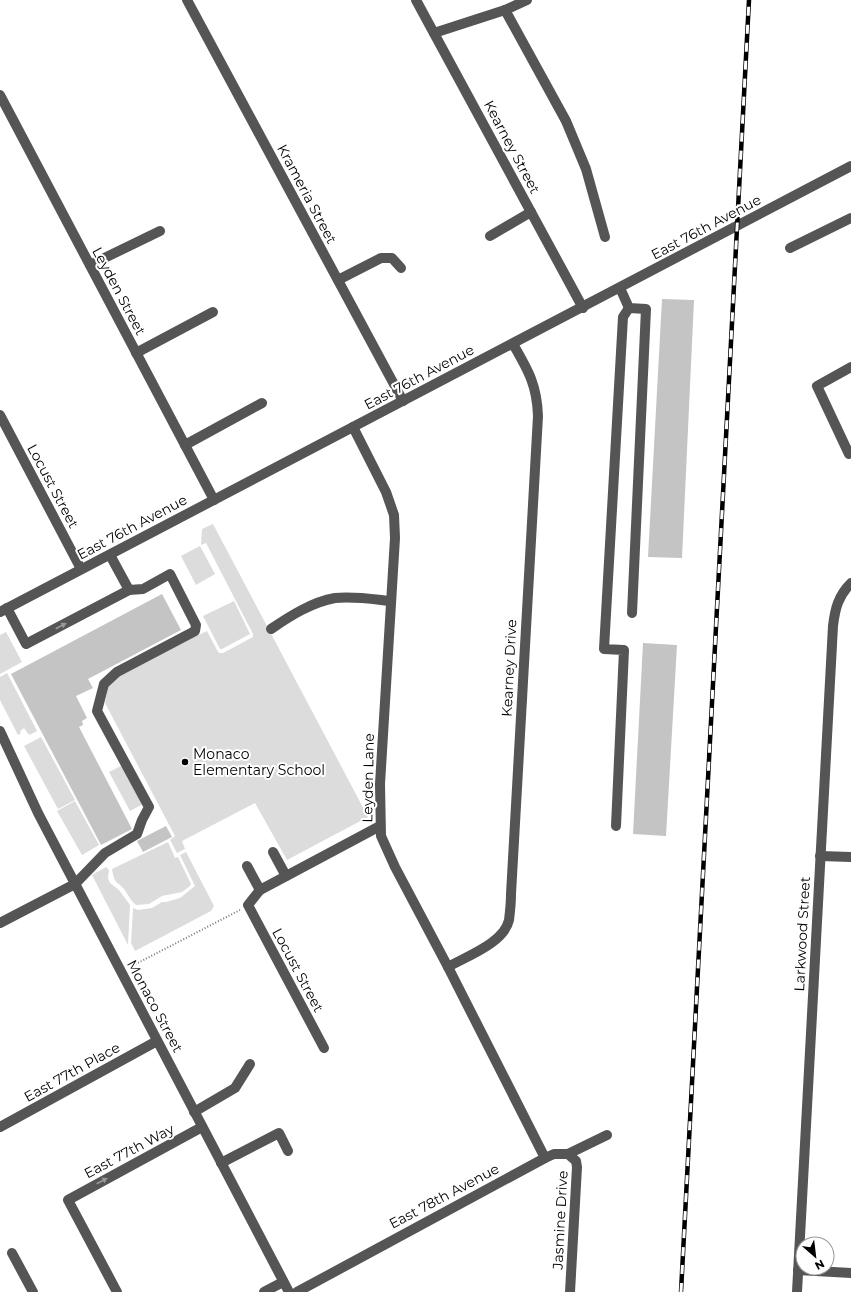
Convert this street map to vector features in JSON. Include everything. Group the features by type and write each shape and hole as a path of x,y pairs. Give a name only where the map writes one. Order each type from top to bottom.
{"street":[{"name":"Krameria Street","path":"187,0 404,401"},
{"name":"Kearney Street","path":"416,0 583,308"},
{"path":"434,33 505,10 527,0"},
{"path":"505,10 566,121 586,169 605,237"},
{"name":"Leyden Street","path":"0,95 214,500"},
{"name":"East 76th Avenue","path":"4,610 583,308 851,166"},
{"path":"490,236 531,212"},
{"path":"790,248 851,218"},
{"path":"90,265 160,231"},
{"path":"338,280 381,258 392,258 401,268"},
{"path":"620,288 629,308"},
{"path":"629,308 646,309 632,613"},
{"path":"616,826 624,650 604,649 623,317 629,308"},
{"path":"136,353 213,312"},
{"name":"Kearney Drive","path":"448,967 486,946 502,934 509,921 538,416 535,388 529,372 514,344"},
{"path":"851,367 817,386 849,454 851,453"},
{"path":"185,445 262,403"},
{"name":"Locust Street","path":"0,415 81,570"},
{"name":"Leyden Lane","path":"353,428 386,492 394,515 395,538 380,784 380,826 383,842 545,1158"},
{"path":"110,555 129,590"},
{"path":"0,923 75,884 105,852 137,834 149,807 97,711 104,684 118,672 195,631 196,625 170,574 144,589 129,590 26,644 18,629 4,610"},
{"name":"Larkwood Street","path":"800,1236 833,626 835,609 841,594 851,583"},
{"path":"271,629 308,607 330,600 361,598 390,601"},
{"name":"Monaco Street","path":"0,731 38,813 289,1292"},
{"path":"248,905 260,890 380,826"},
{"path":"273,852 286,876"},
{"path":"820,856 851,857"},
{"path":"247,866 260,890"},
{"name":"Locust Street","path":"248,905 324,1048"},
{"name":"East 77th Place","path":"0,1127 158,1042"},
{"path":"194,1112 236,1088 250,1064"},
{"name":"East 77th Way","path":"117,1292 68,1200 202,1127"},
{"path":"221,1162 279,1133 288,1151"},
{"name":"East 78th Avenue","path":"298,1292 545,1158 554,1154 568,1154 607,1136"},
{"name":"Jasmine Drive","path":"568,1154 576,1161 577,1167 570,1292"},
{"path":"12,1253 33,1292"},
{"path":"835,1272 851,1273"},
{"name":"Larkwood Street","path":"797,1292 798,1276"},
{"path":"264,1292 283,1282"}],"path":[{"path":"121,972 248,905"}],"shaded area":[{"path":"213,524 368,817 287,860 255,803 182,841 185,849 177,853 170,840 175,836 105,703 108,687 124,670 207,631 219,653 223,653 253,637 253,634 206,543 201,545 202,529"},
{"path":"200,546 215,574 196,585 181,556"},
{"path":"234,601 250,634 220,649 203,616"},
{"path":"6,632 22,662 0,674 0,635"},
{"path":"7,673 37,731 29,735 24,728 18,735 0,700 0,677"},
{"path":"41,737 75,800 58,809 24,746"},
{"path":"123,765 143,804 130,811 109,772"},
{"path":"75,801 99,845 82,855 57,811"},
{"path":"168,842 175,858 178,857 191,884 190,886 182,892 162,896 149,904 136,905 116,881 112,869"},
{"path":"186,852 214,906 211,911 135,951 131,943 133,908 138,910 152,908 162,902 180,898 195,886 180,855"},
{"path":"106,867 109,870 108,878 110,883 119,890 130,905 128,945 92,875"}],"building":[{"path":"662,299 694,300 682,558 648,557"},
{"path":"162,594 181,630 88,679 93,688 76,696 87,718 82,721 83,725 79,727 132,829 101,845 11,674"},
{"path":"643,643 677,645 666,836 633,834"},
{"path":"166,826 172,837 143,852 137,841"}],"railway":[{"path":"681,1292 749,0"}],"place":[{"name":"Monaco Elementary School","path":"185,762"}]}
